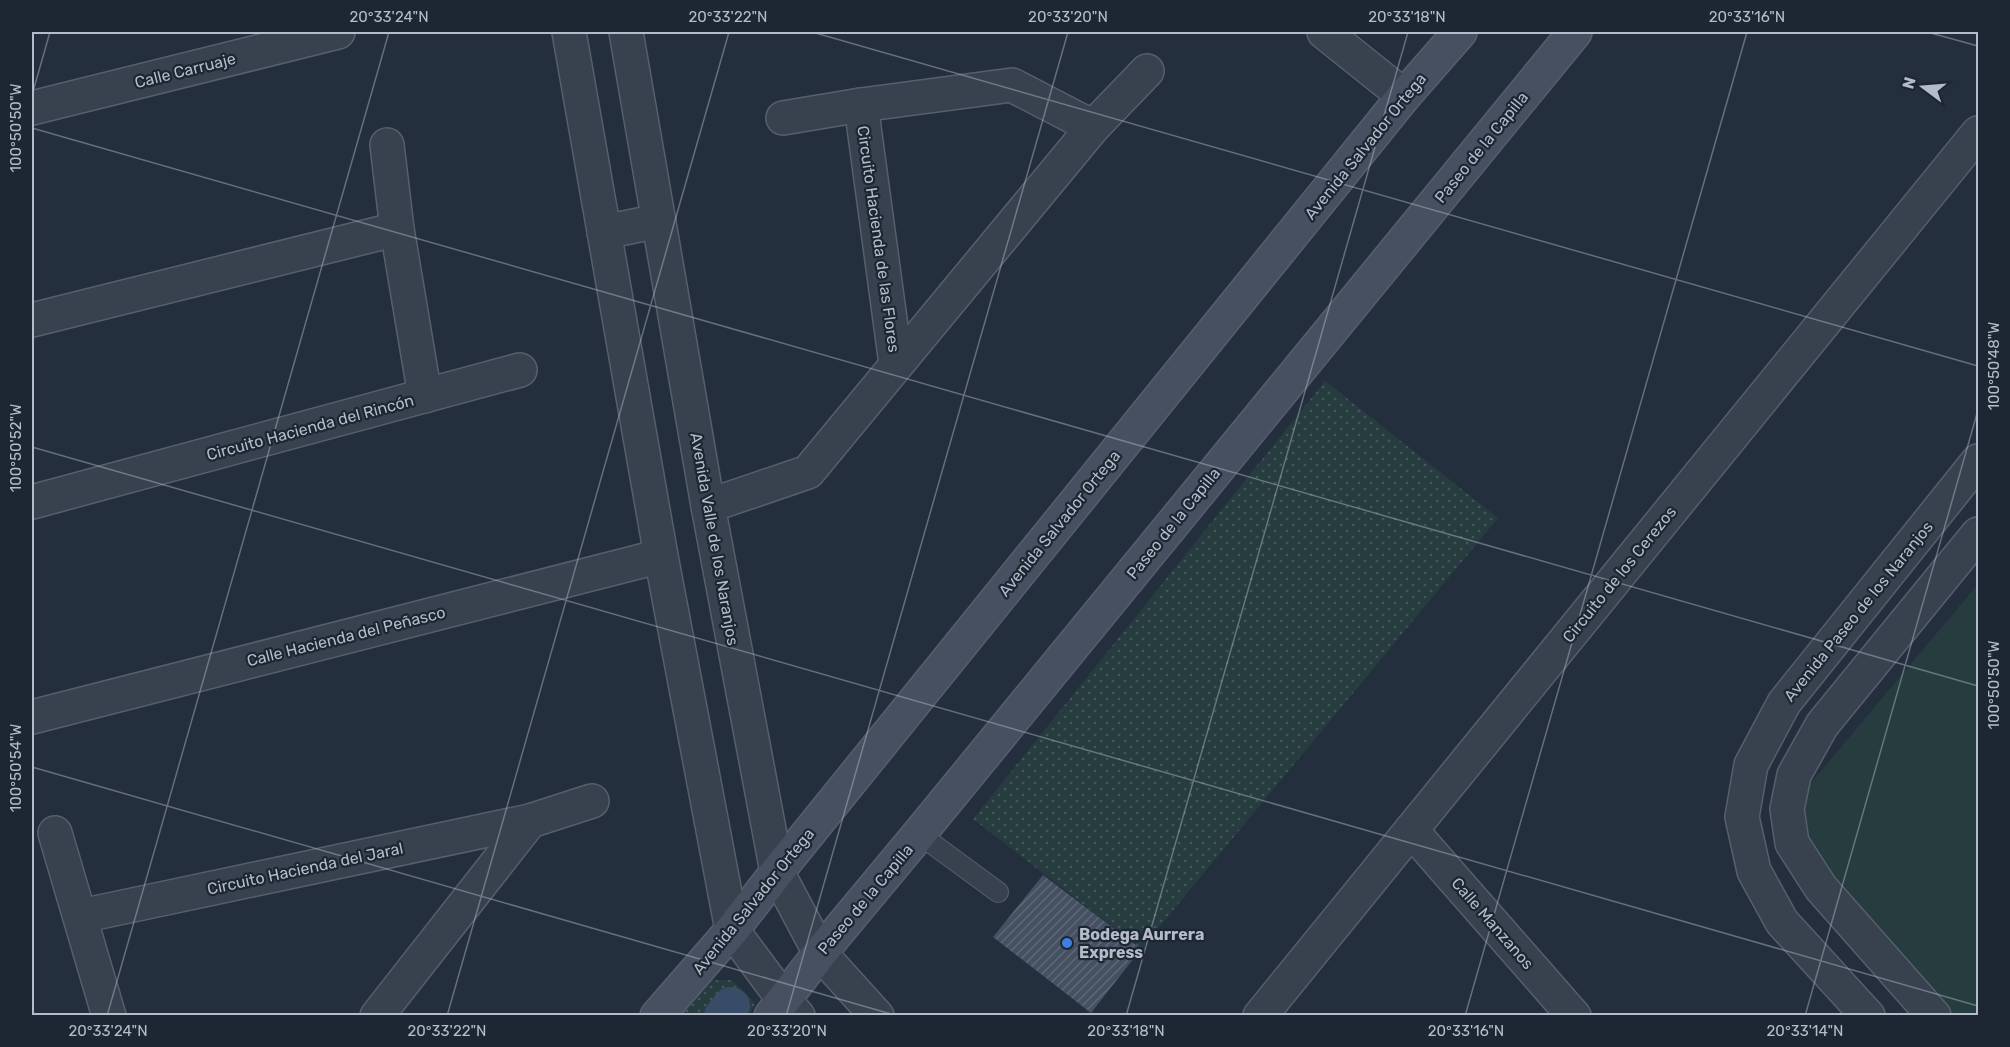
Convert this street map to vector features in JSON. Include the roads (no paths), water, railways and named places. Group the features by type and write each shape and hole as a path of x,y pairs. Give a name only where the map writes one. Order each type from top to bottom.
{"main road":[{"name":"Avenida Salvador Ortega","path":"657,1016 732,930 1404,96 1460,32"},
{"name":"Paseo de la Capilla","path":"784,1010 820,953 1575,32"}],"street":[{"name":"Calle Carruaje","path":"32,108 338,32"},
{"path":"568,32 661,556 732,930 784,1010"},
{"name":"Avenida Valle de los Naranjos","path":"626,32 708,506 777,872 820,953 877,1016"},
{"path":"1324,32 1404,96"},
{"name":"Circuito Hacienda de las Flores","path":"708,506 808,472 1093,127 1147,71"},
{"name":"Circuito Hacienda de las Flores","path":"896,364 861,105 1012,85 1093,127"},
{"path":"783,118 861,105"},
{"name":"Circuito de los Cerezos","path":"1260,1016 1978,133"},
{"name":"Circuito Hacienda del Rincón","path":"32,502 425,396 397,229 387,145"},
{"path":"604,232 659,221"},
{"path":"32,320 397,229"},
{"path":"425,396 520,370"},
{"name":"Avenida Paseo de los Naranjos","path":"1868,1016 1782,922 1754,871 1742,817 1751,765 1784,703 1978,460"},
{"path":"1934,1016 1821,888 1792,843 1787,809 1794,776 1822,725 1978,534"},
{"name":"Calle Hacienda del Peñasco","path":"32,717 661,556"},
{"name":"Circuito Hacienda del Jaral","path":"81,916 530,821 592,801"},
{"path":"377,1016 530,821"},
{"name":"Calle Manzanos","path":"1411,830 1574,1016"},
{"path":"55,833 109,1016"}],"lane":[{"path":"919,834 998,892"}],"waterway":[{"path":"723,1016 731,1006"}],"place":[{"name":"Bodega Aurrera Express","path":"1067,943"}]}
